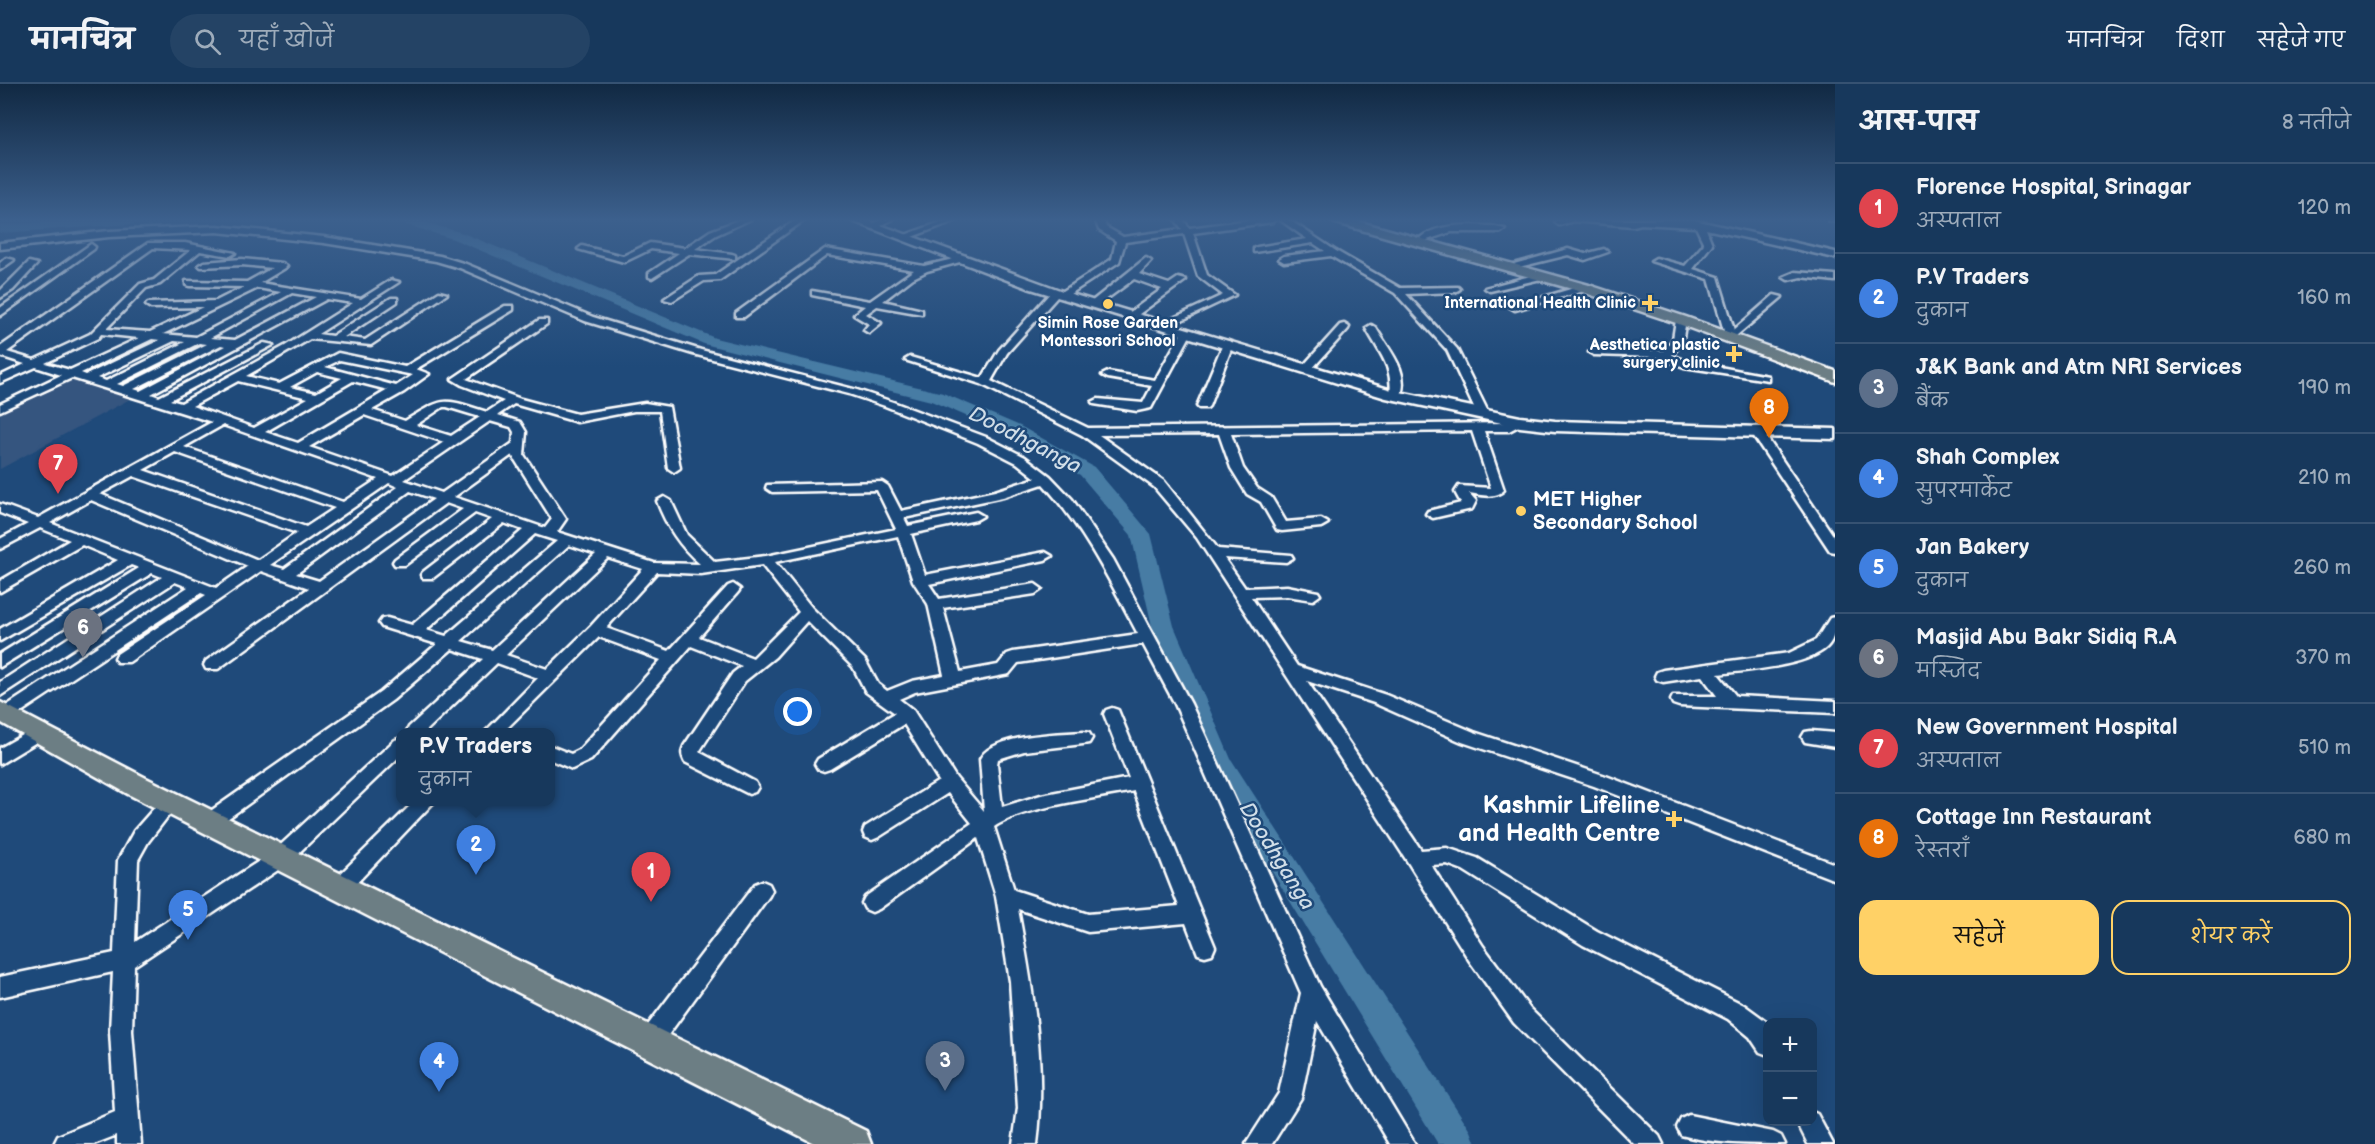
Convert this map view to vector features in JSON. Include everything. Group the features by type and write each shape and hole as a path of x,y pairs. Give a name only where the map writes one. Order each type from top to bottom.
{"main road":[{"path":"991,268 1058,294 1480,420 1555,426 1835,434"},
{"path":"1515,268 1584,288 1681,320 1835,377"},
{"path":"1534,268 1732,332 1835,372"},
{"path":"2,705 37,733 170,802 853,1144"}],"street":[{"path":"0,295 10,289 19,275 27,268"},
{"path":"0,313 61,268"},
{"path":"0,353 117,268"},
{"path":"0,380 84,342 100,331 117,310 143,286 157,282 173,268"},
{"path":"0,408 219,304 278,268"},
{"path":"469,268 589,319 697,352 853,392 889,404 982,440 1021,460 1045,479 1067,502 1106,559 1188,715 1312,993 1403,1144"},
{"path":"652,275 661,268"},
{"path":"669,299 699,279 717,278 731,268"},
{"path":"740,315 803,268"},
{"path":"985,382 1003,352 1058,294 1103,268"},
{"path":"1094,304 1139,268"},
{"path":"1163,325 1230,295 1203,276 1200,268"},
{"path":"1359,268 1398,291 1452,349 1480,420 1498,490 1494,492 1464,489 1461,492 1468,501 1467,506 1432,514"},
{"path":"1690,268 1714,278 1732,332 1777,297"},
{"path":"868,330 876,323 859,315 924,269"},
{"path":"1788,277 1802,273 1825,279 1835,278"},
{"path":"1133,275 1170,288"},
{"path":"1490,288 1542,276"},
{"path":"1131,315 1181,280"},
{"path":"182,406 289,348 394,282"},
{"path":"189,283 254,284 363,302"},
{"path":"1515,307 1584,288"},
{"path":"106,385 293,289"},
{"path":"1398,291 1455,289"},
{"path":"815,293 918,312"},
{"path":"309,336 363,344 372,341 442,294"},
{"path":"141,395 328,295"},
{"path":"334,339 394,300"},
{"path":"151,305 219,304"},
{"path":"409,369 509,308"},
{"path":"1662,355 1672,351 1679,342 1681,320"},
{"path":"543,322 458,379 574,418 661,407 665,409 674,468"},
{"path":"1307,369 1344,327"},
{"path":"1371,328 1398,372 1399,382 1396,395"},
{"path":"100,331 218,343 243,342 289,348"},
{"path":"1098,402 1144,407 1149,402 1187,332"},
{"path":"87,379 172,338"},
{"path":"123,390 218,343"},
{"path":"1203,406 1228,344"},
{"path":"161,400 268,345"},
{"path":"1594,352 1662,355 1684,364 1764,378"},
{"path":"0,353 182,406 533,529 653,567 677,570 765,560 976,516"},
{"path":"280,388 332,358 344,356 421,372 422,376 400,390 299,448"},
{"path":"910,360 985,382 1086,432 1159,484 1214,553 1416,858 1476,953 1522,1016 1651,1144"},
{"path":"315,368 400,390"},
{"path":"1108,375 1158,384"},
{"path":"237,377 318,397"},
{"path":"256,432 353,377"},
{"path":"285,575 398,481 514,399"},
{"path":"407,425 443,403 489,416 519,428 518,455 559,519 549,533"},
{"path":"363,411 453,441"},
{"path":"1086,432 1224,431 1480,420"},
{"path":"0,545 222,421"},
{"path":"1224,431 1237,468 1252,491 1266,500 1282,527 1321,523"},
{"path":"1757,432 1835,548"},
{"path":"212,665 518,445"},
{"path":"174,447 344,507"},
{"path":"132,471 306,532"},
{"path":"897,516 998,494 1045,479"},
{"path":"123,658 344,507 398,481"},
{"path":"772,488 878,485 886,491 903,530 920,581 934,604 953,678"},
{"path":"91,495 260,566 321,587"},
{"path":"664,501 669,519 679,536 712,567"},
{"path":"0,508 218,594"},
{"path":"400,562 473,508"},
{"path":"428,575 502,518"},
{"path":"416,630 533,529"},
{"path":"0,587 79,540"},
{"path":"209,822 365,712 451,642 567,540"},
{"path":"419,728 606,552"},
{"path":"1214,553 1286,558"},
{"path":"920,581 1045,556"},
{"path":"0,636 130,559"},
{"path":"765,560 807,612 859,664 872,688 907,714 950,783 988,820"},
{"path":"500,728 596,630 653,567"},
{"path":"0,661 150,568"},
{"path":"2,705 173,577"},
{"path":"2,705 199,587"},
{"path":"555,755 572,762 581,759 733,589"},
{"path":"934,604 1035,589"},
{"path":"1240,593 1287,591 1313,595"},
{"path":"749,788 690,754 739,676 769,653 807,612"},
{"path":"1663,676 1792,658 1821,644 1835,622"},
{"path":"387,623 416,630 549,676"},
{"path":"596,630 673,658"},
{"path":"886,698 906,688 1003,670 1013,658 1148,638"},
{"path":"690,639 753,664"},
{"path":"1292,670 1380,699 1468,737 1599,781 1835,872"},
{"path":"1706,670 1731,702"},
{"path":"1678,700 1835,707"},
{"path":"824,764 907,714"},
{"path":"1112,714 1205,947"},
{"path":"0,757 37,733"},
{"path":"1811,737 1835,740"},
{"path":"1025,1144 1030,1108 1021,981 1006,896 988,820 988,757 1006,749 1083,738"},
{"path":"0,987 125,960 280,858 396,750"},
{"path":"872,832 950,783"},
{"path":"872,903 988,820 1041,802 1141,783"},
{"path":"129,1144 121,1031 128,860 139,840 170,802"},
{"path":"340,887 420,806"},
{"path":"1416,858 1447,856 1470,864 1599,943 1736,1012 1758,1029 1763,1037"},
{"path":"650,1041 762,890"},
{"path":"1006,896 1088,923 1191,914"},
{"path":"1258,1144 1289,1098 1312,993"},
{"path":"66,1144 128,1118"},
{"path":"1811,1126 1821,1144"},
{"path":"1689,1127 1773,1144"}],"shaded area":[{"path":"72,378 132,398 0,469 0,412"}],"waterway":[{"name":"Doodhganga","path":"536,268 710,341 937,397 1014,430 1087,471 1141,534 1163,626 1219,763 1458,1144"}],"place":[{"name":"International Health Clinic","path":"1650,303"},
{"name":"Simin Rose Garden Montessori School","path":"1108,304"},
{"name":"Aesthetica plastic surgery clinic","path":"1734,354"},
{"name":"Cottage Inn Restaurant","path":"1769,438"},
{"name":"New Government Hospital","path":"58,494"},
{"name":"MET Higher Secondary School","path":"1521,511"},
{"name":"Masjid Abu Bakr Sidiq R.A","path":"83,658"},
{"name":"Kashmir Lifeline and Health Centre","path":"1674,819"},
{"name":"P.V Traders","path":"476,875"},
{"name":"Florence Hospital, Srinagar","path":"651,902"},
{"name":"Jan Bakery","path":"188,940"},
{"name":"J&K Bank and Atm NRI Services","path":"945,1091"},
{"name":"Shah Complex","path":"439,1092"}]}
